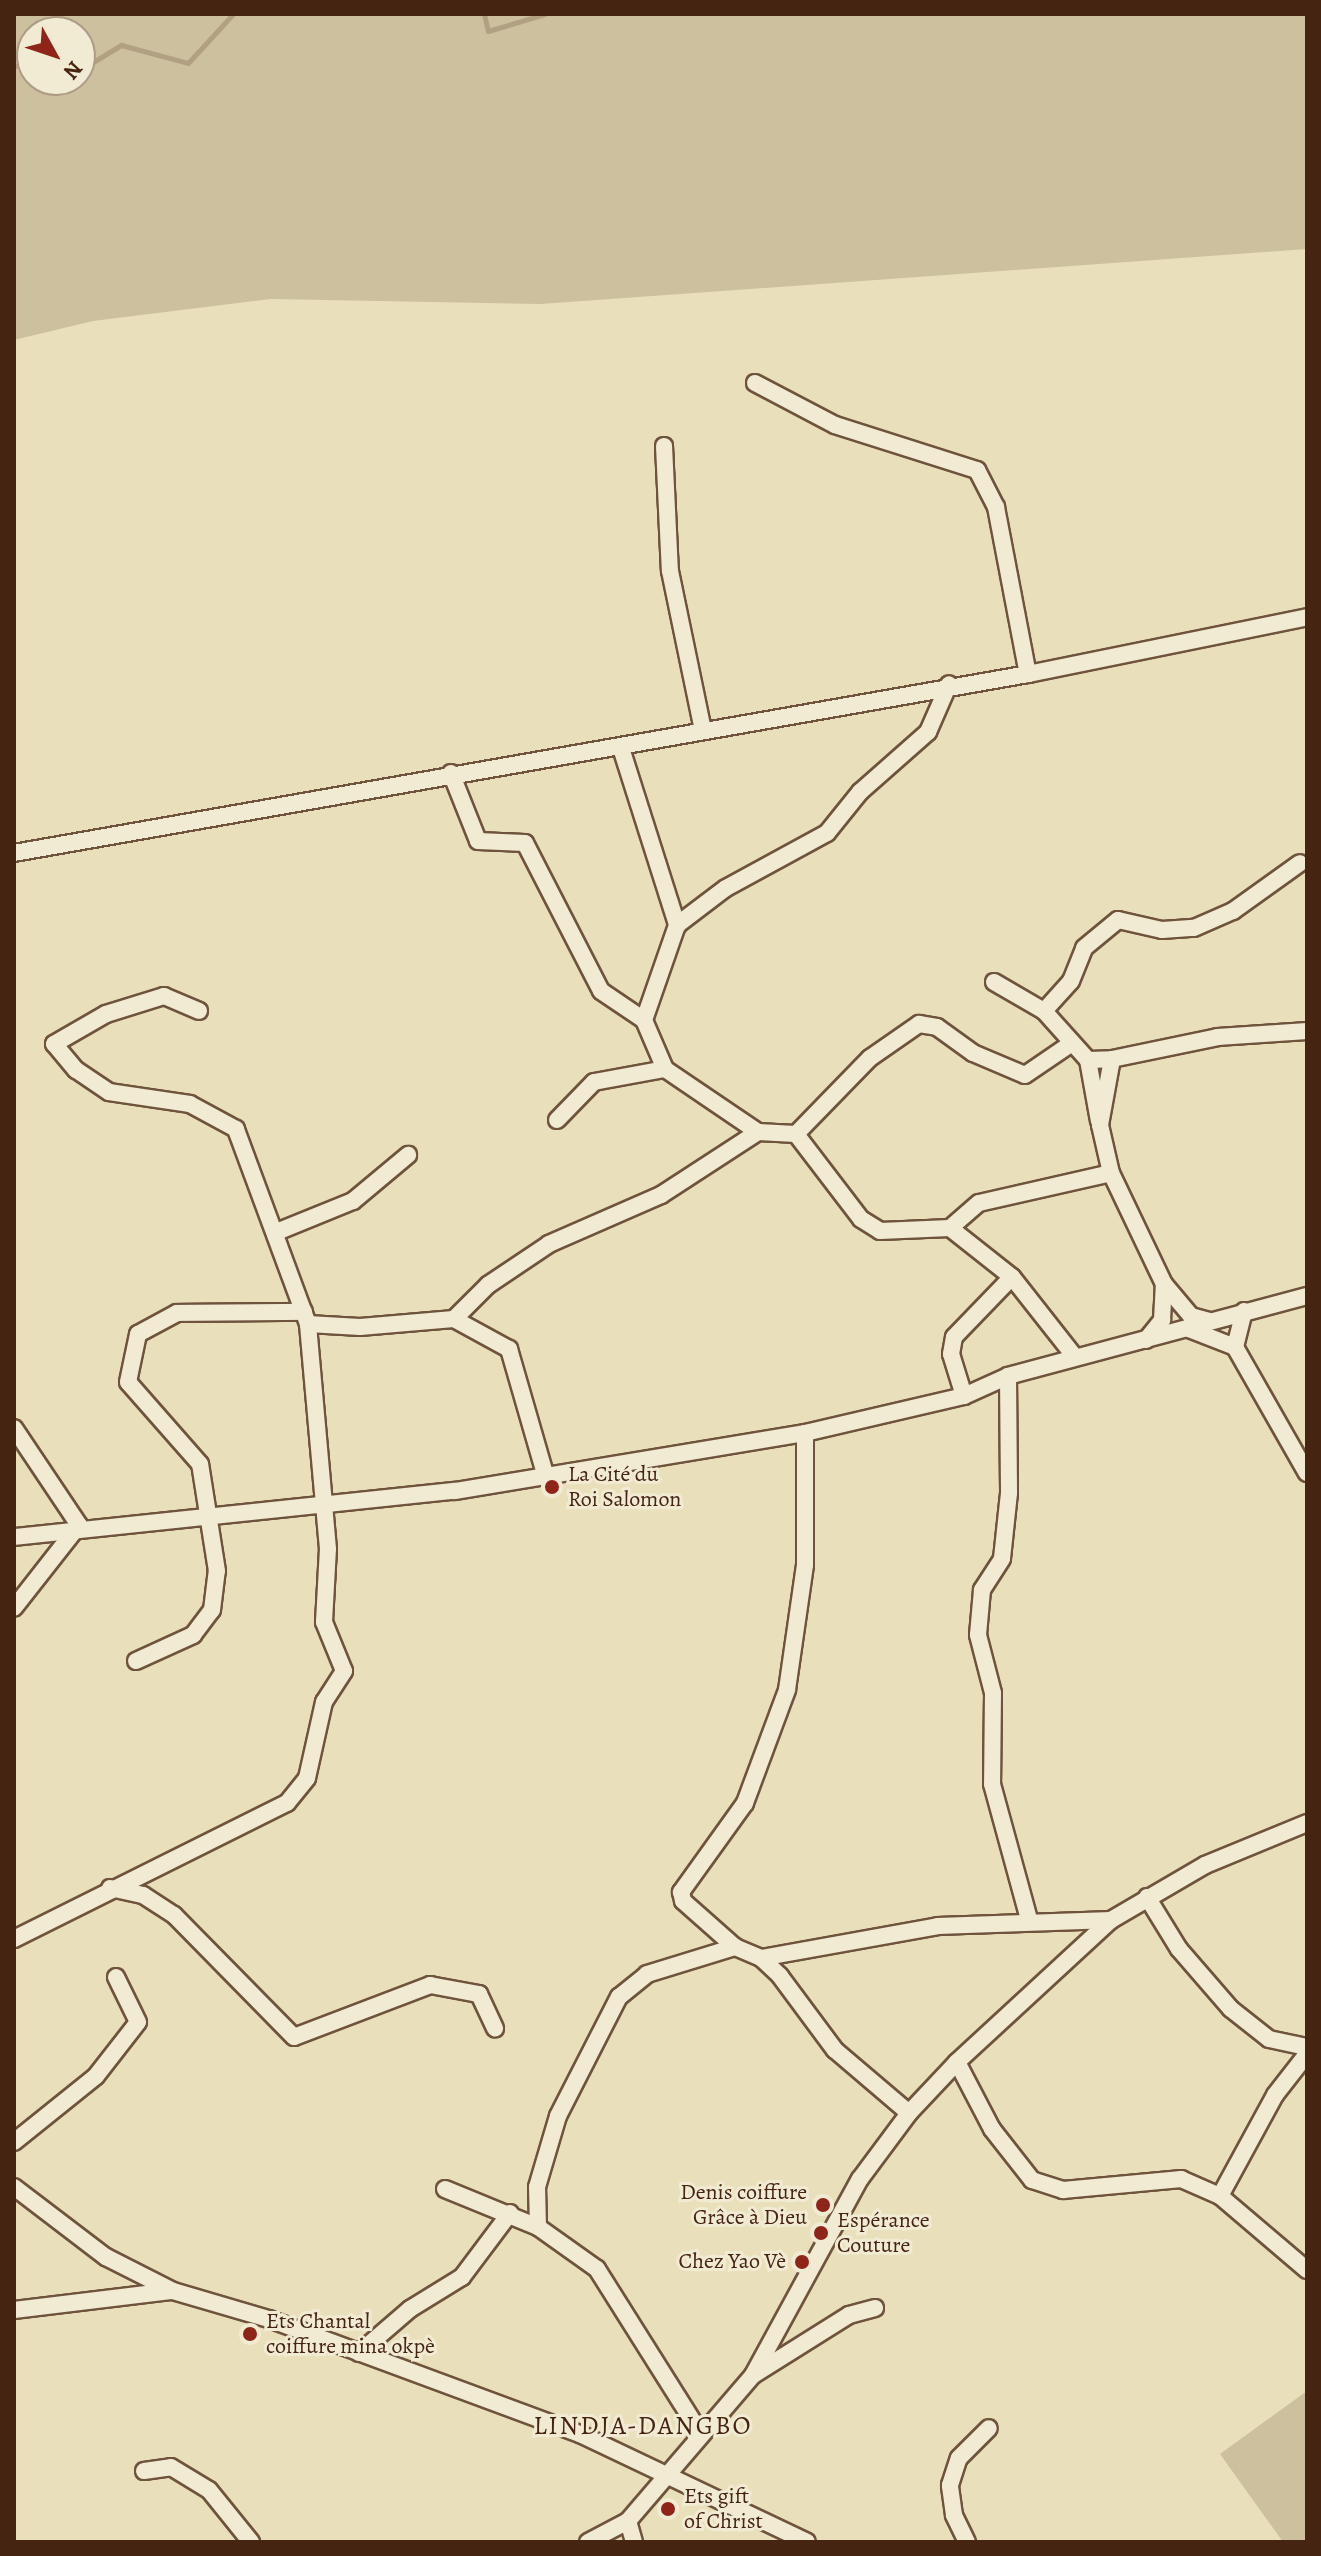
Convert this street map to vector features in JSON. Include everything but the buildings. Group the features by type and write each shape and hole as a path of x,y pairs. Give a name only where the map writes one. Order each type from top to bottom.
{"street":[{"path":"755,383 835,425 977,470 996,507 1028,674"},
{"path":"664,446 670,571 703,731"},
{"path":"14,853 451,773 621,748 949,684 1028,674 1307,617"},
{"path":"644,1020 677,925 726,888 827,833 860,792 928,732 949,684"},
{"path":"621,748 677,925"},
{"path":"451,773 478,841 525,843 601,991 644,1020 665,1069 758,1132 796,1134 870,1058 919,1024 937,1027 973,1053 1025,1075 1072,1043"},
{"path":"1044,1011 1071,981 1084,948 1118,920 1162,930 1194,928 1233,911 1300,863"},
{"path":"994,982 1044,1011 1088,1060 1111,1173 1164,1284 1191,1316 1210,1321"},
{"path":"14,1939 110,1888 264,1818 287,1803 307,1778 324,1702 344,1671 324,1622 328,1549 306,1318 279,1231 236,1129 215,1112 190,1104 109,1092 76,1070 54,1044 106,1014 164,996 199,1011"},
{"path":"1088,1060 1112,1059 1218,1037 1307,1031"},
{"path":"1100,1125 1112,1059"},
{"path":"557,1120 594,1082 665,1069"},
{"path":"454,1319 488,1285 549,1244 649,1202 758,1132"},
{"path":"796,1134 861,1219 880,1231 950,1228 979,1203 1111,1173"},
{"path":"279,1231 353,1201 408,1155"},
{"path":"950,1228 1012,1277 1075,1357"},
{"path":"964,1396 951,1354 954,1337 1012,1277"},
{"path":"1146,1340 1162,1320 1164,1284"},
{"path":"14,1537 79,1525 322,1503 546,1477 805,1433 964,1396 1008,1376 1307,1296"},
{"path":"1235,1347 1244,1311"},
{"path":"136,1661 193,1635 212,1610 217,1571 200,1464 128,1382 138,1334 177,1313 306,1318 360,1327 454,1319 513,1353 546,1477"},
{"path":"1186,1328 1235,1347 1307,1473"},
{"path":"1008,1376 1009,1493 1002,1559 982,1590 978,1635 993,1693 992,1784 1029,1919"},
{"path":"14,1428 79,1525"},
{"path":"805,1433 805,1565 787,1690 745,1803 681,1892 683,1901 735,1947 761,1958 835,2050 909,2113"},
{"path":"14,1608 79,1525"},
{"path":"588,2542 628,2521 753,2375 837,2217 909,2113 957,2062 1111,1920 1205,1865 1307,1823"},
{"path":"110,1888 143,1895 174,1915 294,2037 430,1985 479,1994 495,2028"},
{"path":"1147,1897 1179,1949 1231,2009 1269,2039 1307,2047"},
{"path":"761,1958 938,1926 1029,1919 1111,1920"},
{"path":"538,2227 537,2187 554,2129 599,2026 619,1997 647,1974 735,1947"},
{"path":"14,2142 96,2076 138,2022 116,1977"},
{"path":"1220,2196 1275,2095 1307,2054"},
{"path":"957,2062 992,2129 1032,2180 1048,2188 1181,2179 1220,2196 1307,2270"},
{"path":"14,2187 106,2257 173,2291 359,2353 580,2434 663,2478 807,2542"},
{"path":"445,2189 538,2227 597,2269 701,2434"},
{"path":"359,2353 410,2309 462,2277 510,2213"},
{"path":"14,2310 173,2291"},
{"path":"753,2375 849,2315 875,2308"},
{"path":"967,2542 954,2515 950,2485 959,2458 989,2428"},
{"path":"144,2471 171,2467 209,2490 251,2542"},
{"path":"628,2521 634,2542"}],"shaded area":[{"path":"14,14 1307,14 1307,249 541,304 271,299 93,321 14,340"},
{"path":"1307,2391 1307,2542 1283,2542 1220,2454"}],"waterway":[{"path":"96,60 121,45 188,63 233,14"},
{"path":"484,14 488,31 545,14"}],"place":[{"name":"La Cité du Roi Salomon","path":"552,1487"},
{"name":"Denis coiffure Grâce à Dieu","path":"823,2205"},
{"name":"Espérance Couture","path":"821,2233"},
{"name":"Chez Yao Vè","path":"802,2262"},
{"name":"Ets Chantal coiffure mina okpè","path":"250,2334"},
{"name":"Ets gift of Christ","path":"668,2509"}],"district":[{"name":"LINDJA-DANGBO","path":"643,2426"}]}
